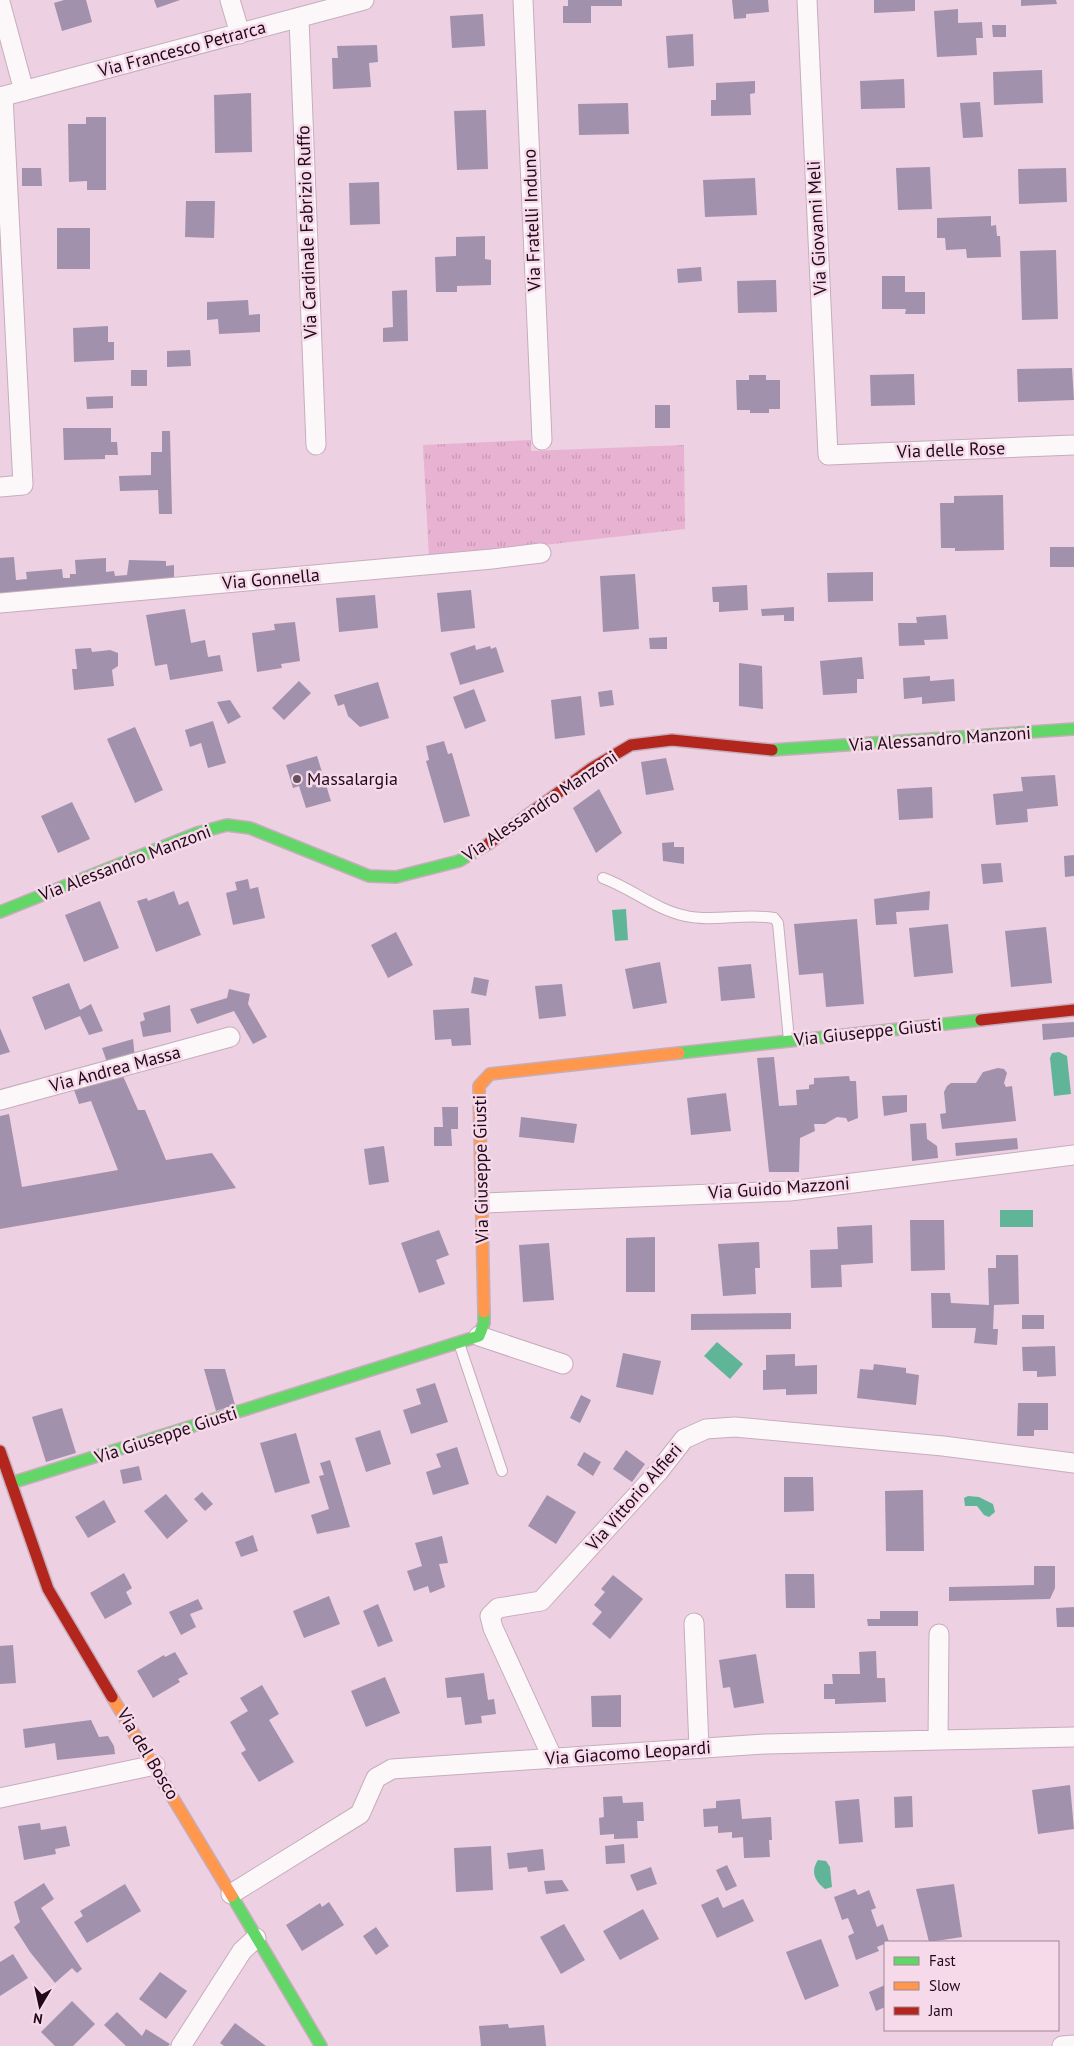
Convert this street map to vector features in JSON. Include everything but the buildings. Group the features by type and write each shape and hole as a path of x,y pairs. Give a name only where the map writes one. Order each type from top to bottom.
{"street":[{"path":"230,0 240,34"},
{"name":"Via Francesco Petrarca","path":"1,97 364,0"},
{"name":"Via Fratelli Induno","path":"523,0 542,440"},
{"name":"Via Giovanni Meli","path":"807,0 828,455"},
{"path":"0,2 24,91"},
{"name":"Via Cardinale Fabrizio Ruffo","path":"298,19 316,445"},
{"path":"0,487 23,485 1,97"},
{"name":"Via delle Rose","path":"828,455 1074,445"},
{"name":"Via Gonnella","path":"0,603 541,553"},
{"name":"Via Alessandro Manzoni","path":"0,912 197,833 227,826 250,828 369,876 396,877 428,870 459,861 496,838 592,768 631,745 672,740 774,750 1074,729"},
{"name":"Via Giuseppe Giusti","path":"12,1483 479,1336 484,1323 483,1203 479,1086 490,1074 1074,1010"},
{"name":"Via Andrea Massa","path":"0,1100 230,1037"},
{"name":"Via Guido Mazzoni","path":"483,1203 790,1191 1074,1155"},
{"path":"479,1336 563,1364"},
{"name":"Via Vittorio Alfieri","path":"553,1759 493,1628 490,1616 498,1608 541,1601 659,1471 684,1439 706,1429 735,1427 943,1446 1074,1462"},
{"name":"Via del Bosco","path":"0,1451 48,1588 321,2046"},
{"path":"694,1623 700,1748"},
{"path":"938,1740 939,1634"},
{"name":"Via Giacomo Leopardi","path":"231,1894 360,1814 376,1778 392,1768 765,1744 1074,1737"},
{"path":"0,1798 155,1765"},
{"path":"181,2046 242,1951 256,1938"},
{"path":"1062,2046 1074,2045"}],"lane":[{"path":"603,878 622,885 655,904 687,917 774,918 778,923 789,1040"},
{"path":"459,1342 502,1471"}],"green space":[{"path":"531,440 531,451 684,445 685,529 429,558 423,445"}],"shaded area":[{"path":"626,909 628,940 615,941 612,910"},
{"path":"1059,1052 1067,1056 1071,1094 1054,1096 1050,1058 1052,1053"},
{"path":"1000,1210 1033,1210 1033,1227 1000,1227"},
{"path":"717,1342 743,1364 730,1379 704,1356"},
{"path":"968,1496 979,1497 993,1504 995,1512 989,1517 984,1515 977,1506 965,1506 964,1498"},
{"path":"818,1860 826,1861 830,1867 832,1887 825,1889 816,1879 814,1868"}],"traffic: fast":[{"path":"772,750 1074,729"},
{"path":"0,912 197,833 227,825 250,828 369,876 396,877 459,861 488,844"},
{"path":"679,1053 981,1020"},
{"path":"11,1483 479,1336 484,1323 484,1312"},
{"path":"232,1896 321,2046"}],"traffic: slow":[{"path":"484,1312 479,1086 490,1074 679,1053"},
{"path":"112,1697 232,1896"}],"traffic: jam":[{"path":"488,844 592,768 631,745 672,740 772,750"},
{"path":"981,1020 1074,1010"},
{"path":"0,1451 48,1589 112,1697"}],"place":[{"name":"Massalargia","path":"297,779"}]}
